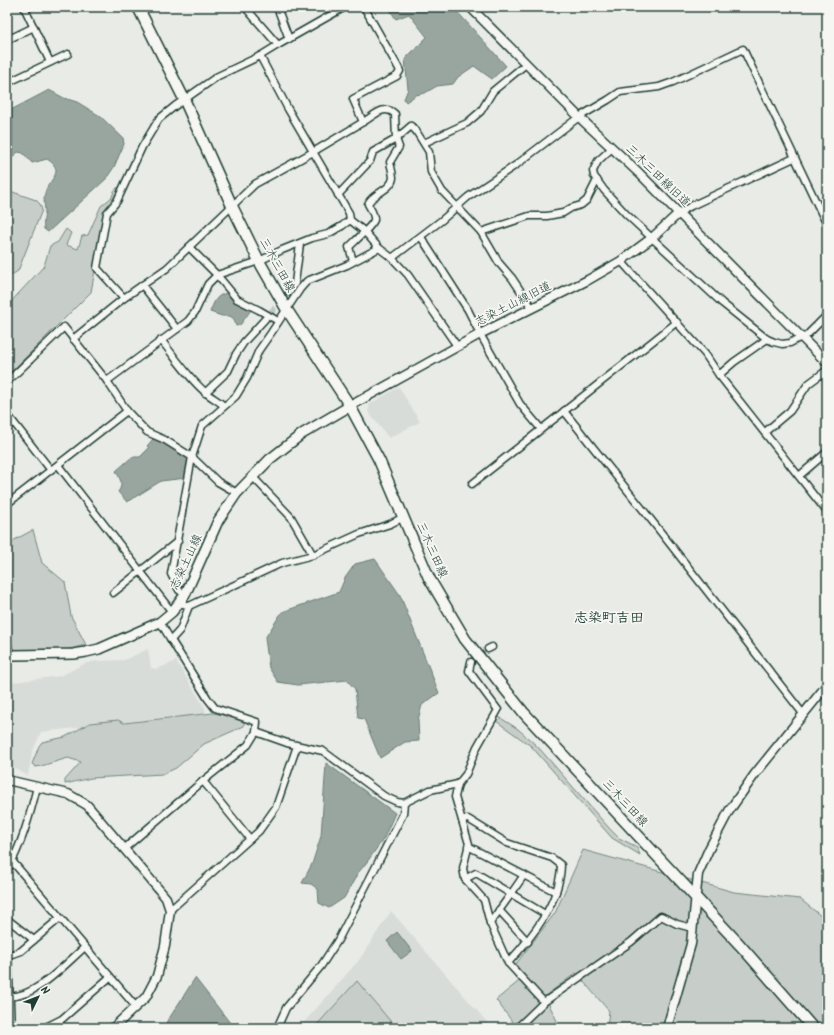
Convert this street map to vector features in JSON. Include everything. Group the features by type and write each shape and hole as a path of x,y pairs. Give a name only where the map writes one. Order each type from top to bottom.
{"main road":[{"name":"三木三田線","path":"138,7 184,99 232,206 259,261 287,310 350,406 379,460 429,578 465,639 524,713 740,945 813,1028"},
{"name":"志染土山線","path":"7,656 74,654 86,652 98,649 160,622 172,612 185,595 218,521 237,494 270,459 302,434 350,406"}],"street":[{"path":"24,7 50,62"},
{"path":"245,7 278,45"},
{"path":"277,7 289,39"},
{"path":"124,298 97,268 107,213 117,201 142,147 159,119 184,99 218,76 260,56 345,7"},
{"path":"363,122 353,100 397,76 400,71 364,7"},
{"name":"三木三田線旧道","path":"470,7 579,117 640,173 827,364"},
{"path":"7,40 34,27"},
{"path":"392,258 421,237 468,197 516,165 579,117 620,92 659,88 743,49 827,225"},
{"path":"7,83 68,54"},
{"path":"260,56 313,152 349,213 350,220 364,231 379,248 392,258 408,275 457,346"},
{"path":"424,143 467,123 481,111 493,91 526,64"},
{"path":"73,339 124,298 167,268 254,184 313,152 378,112 385,110 395,114 396,139 399,147 390,162 393,177 385,188 370,199 368,204 374,220 349,247 353,262"},
{"path":"338,195 370,162 373,152 396,139 411,126 416,131 429,152 431,172 442,191 481,232 499,263 512,278 532,308"},
{"path":"612,148 594,166 593,171 604,190 626,214 722,303 767,339 782,344 790,343 802,338 827,315"},
{"path":"679,213 794,158"},
{"path":"481,232 529,216 547,216 564,213 571,208 581,205 587,200 597,180"},
{"name":"志染土山線旧道","path":"350,406 457,346 588,280 621,261 652,238 679,213"},
{"path":"107,381 188,321 195,312 208,284 217,275 259,261 312,238 328,234 350,220"},
{"path":"421,237 468,310 520,404 541,429"},
{"path":"289,292 295,282 300,244"},
{"path":"189,247 217,275 237,299 278,321"},
{"path":"185,595 179,590 171,574 192,457 202,426 236,396 259,350 307,281 353,262 379,248"},
{"path":"621,261 704,354 827,512"},
{"path":"142,285 177,328"},
{"path":"205,393 228,371 236,354 244,342 265,319"},
{"path":"472,484 677,322"},
{"path":"7,382 64,327 107,381 127,411 147,432 165,440 192,457 218,482 237,494"},
{"path":"719,375 734,362 767,339"},
{"path":"161,340 194,382 205,393 218,400 224,406"},
{"path":"765,432 790,411 808,384 827,364"},
{"path":"7,504 50,469 58,465 127,411"},
{"path":"564,412 652,521 804,715"},
{"path":"7,414 50,469"},
{"path":"799,476 827,452"},
{"path":"58,465 172,612"},
{"path":"253,477 291,517 313,555"},
{"path":"180,603 189,606 282,563 313,555 359,534 390,524 404,517"},
{"path":"113,592 178,541"},
{"path":"171,640 180,630 189,606"},
{"path":"125,848 203,781 248,746 256,732 256,722 215,708 160,622"},
{"path":"471,662 469,671 498,710 477,747 466,774 458,784 455,797 469,844 463,868 464,879 484,900 490,923 508,963 544,1002"},
{"path":"667,1028 691,944 698,874 709,849 729,811 755,774 827,685"},
{"path":"256,732 297,746 323,752 384,796 397,802 404,803 430,790 458,784"},
{"path":"170,910 259,831 276,807 297,746"},
{"path":"7,780 68,794 87,805 166,898 170,910 165,946 157,976 146,997 113,1028"},
{"path":"203,781 250,839"},
{"path":"7,871 28,821 37,786"},
{"path":"278,1028 286,1008 321,966 338,940 403,814 404,803"},
{"path":"462,820 468,819 507,843 552,858 561,865 561,876 556,892 546,914 528,942 508,963"},
{"path":"468,846 556,892"},
{"path":"12,861 136,1007"},
{"path":"464,879 476,873 546,914"},
{"path":"490,923 524,875"},
{"path":"499,910 528,942"},
{"path":"517,1028 544,1002 631,942 661,916 677,924 692,928"},
{"path":"11,1028 8,996 8,956 21,951 60,918"},
{"path":"7,919 34,940"},
{"path":"8,996 25,993 40,986 85,947"},
{"path":"44,1028 62,1019 110,977"}],"shaded area":[{"path":"388,7 453,7 506,66 492,79 474,66 458,77 453,84 437,86 425,93 416,95 406,102 404,99 408,89 405,59 427,37 409,14 396,19"},
{"path":"49,90 64,98 77,102 100,116 123,138 124,144 114,167 106,179 48,232 44,229 44,196 47,188 55,176 56,168 47,159 32,163 23,153 18,152 10,160 7,160 7,112"},
{"path":"118,187 118,195 106,209 91,292 7,376 7,306 44,266 50,246 58,242 66,229 71,233 66,245 78,249 82,236 88,235 101,206 112,197 114,191"},
{"path":"7,190 36,200 40,204 42,210 18,271 10,276 7,273"},
{"path":"227,293 235,302 251,310 240,325 236,326 234,319 230,316 222,316 210,312 218,297"},
{"path":"399,387 420,422 389,438 368,412 370,404"},
{"path":"153,439 170,446 188,457 189,460 186,478 161,481 127,502 118,492 121,484 116,471 132,457 140,457 149,448 147,446"},
{"path":"33,530 42,563 65,582 71,616 86,645 65,650 14,650 7,631 7,544"},
{"path":"375,559 400,595 439,693 422,705 418,720 419,741 405,742 380,758 364,719 358,718 355,689 347,680 298,685 278,682 269,668 265,638 282,612 339,592 345,578 355,564"},
{"path":"148,649 151,668 157,669 176,661 205,708 206,713 41,732 32,753 28,776 7,764 7,683 60,676 86,663 124,660"},
{"path":"213,713 229,716 244,722 244,726 204,744 176,768 163,774 91,778 65,784 65,780 81,762 68,758 36,767 32,764 42,742 65,737 90,723 118,720 124,723"},
{"path":"499,717 518,729 538,747 609,828 619,838 637,847 640,855 612,838 531,746 496,721"},
{"path":"326,763 395,813 384,838 358,873 344,898 329,908 319,903 318,889 311,884 302,883 312,864 321,836"},
{"path":"583,850 734,892 800,899 827,921 827,1028 607,1028 609,1011 576,973 545,996 557,1021 547,1028 517,1028 496,1000 524,977 516,964 555,913"},
{"path":"391,911 492,1028 299,1028 359,960"},
{"path":"397,932 412,951 401,959 387,941"},
{"path":"195,978 234,1028 163,1028"},
{"path":"357,981 396,1028 314,1028"}],"tunnel":[{"path":"265,319 289,292"},
{"path":"471,662 488,649"}],"district":[{"name":"志染町吉田","path":"609,618"}]}
